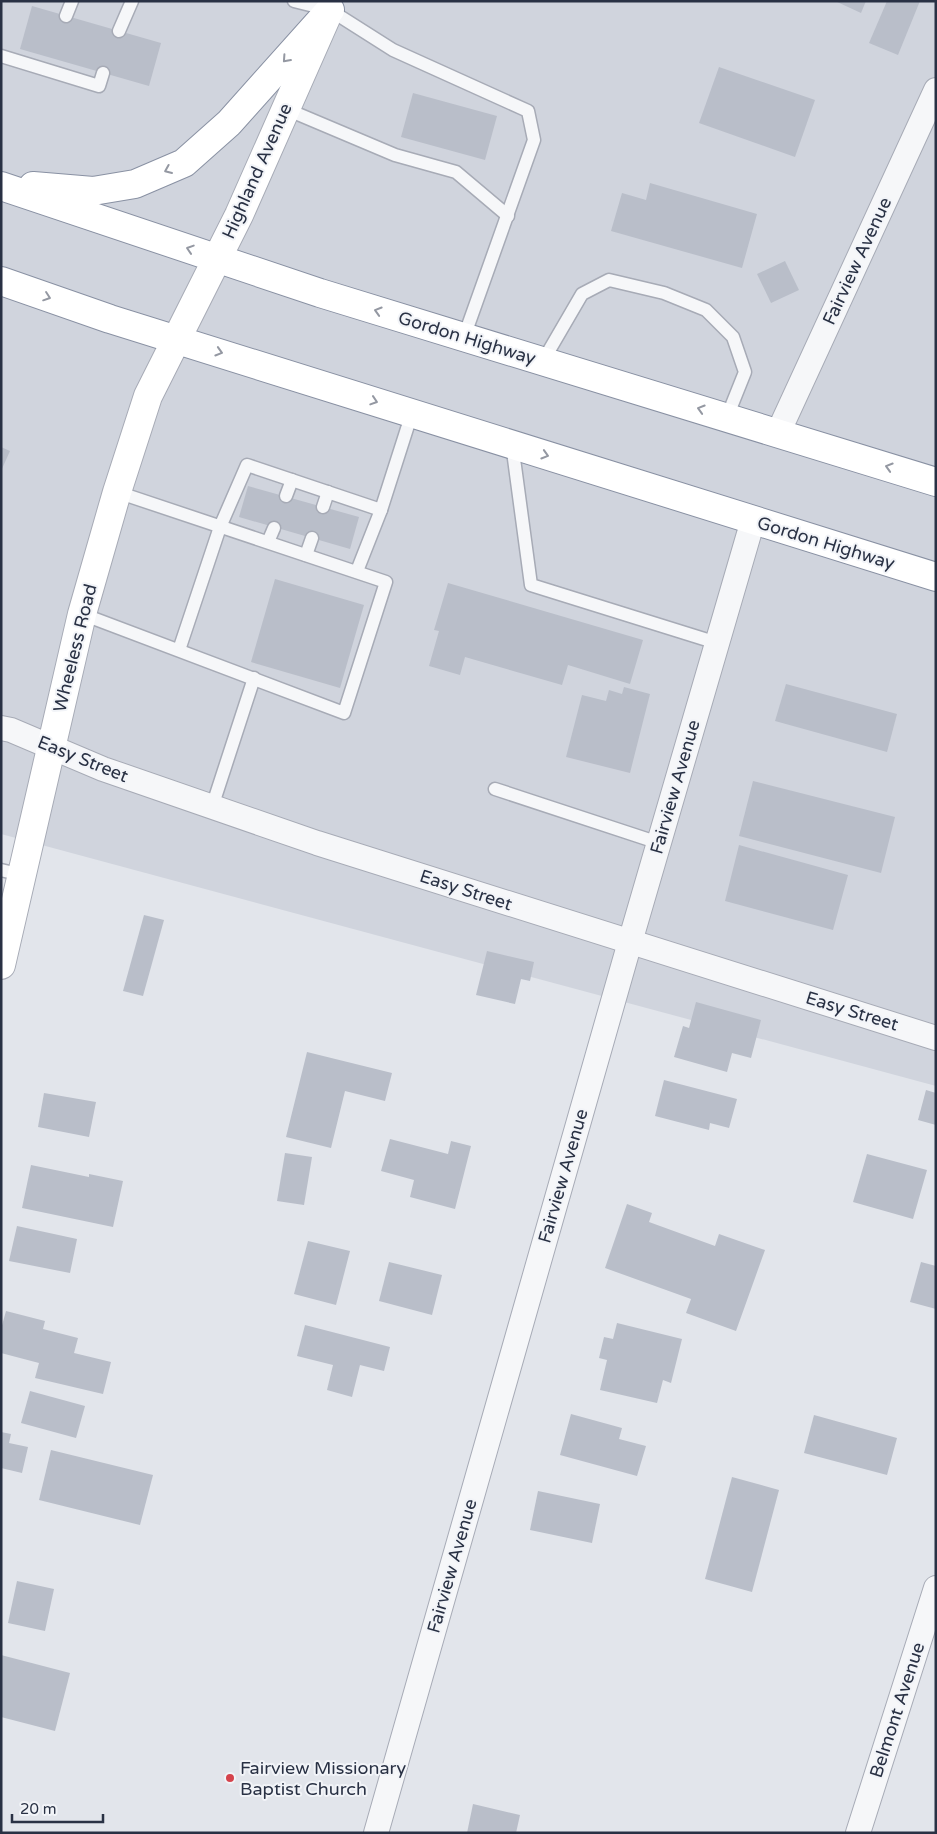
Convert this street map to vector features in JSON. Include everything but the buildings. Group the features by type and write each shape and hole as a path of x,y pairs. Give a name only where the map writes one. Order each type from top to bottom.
{"main road":[{"name":"Highland Avenue","path":"177,340 240,215 332,6"},
{"path":"1,184 92,191 135,184 184,163 229,122 332,6"},
{"name":"Gordon Highway","path":"1,184 320,293 936,482"},
{"name":"Gordon Highway","path":"1,281 110,319 936,577"},
{"name":"Wheeless Road","path":"1,964 12,873 51,747 82,614 117,492 148,396 177,340"}],"street":[{"name":"Fairview Avenue","path":"778,433 936,90"},
{"name":"Fairview Avenue","path":"376,1833 630,942 753,520"},
{"name":"Easy Street","path":"1,728 11,730 103,769 317,843 936,1038"},
{"name":"Belmont Avenue","path":"858,1833 936,1588"}],"lane":[{"path":"66,16 72,1"},
{"path":"119,31 132,1"},
{"path":"294,1 332,6 393,50 528,111 534,140 464,337"},
{"path":"1,56 46,63 99,86 103,73"},
{"path":"286,109 395,155 456,172 508,216"},
{"path":"544,361 582,294 609,280 664,292 706,310 733,337 745,372 727,417"},
{"path":"357,571 381,510 412,413"},
{"path":"512,444 531,585 718,643"},
{"path":"179,650 220,527 247,465 381,510"},
{"path":"286,496 292,480"},
{"path":"82,614 344,713 386,582 117,492"},
{"path":"323,507 328,492"},
{"path":"268,542 274,528"},
{"path":"306,555 312,538"},
{"path":"212,807 254,678"},
{"path":"495,790 659,843"}],"shaded area":[{"path":"1,1 936,1 936,1086 1,834"}],"place":[{"name":"Fairview Missionary Baptist Church","path":"230,1778"}]}
